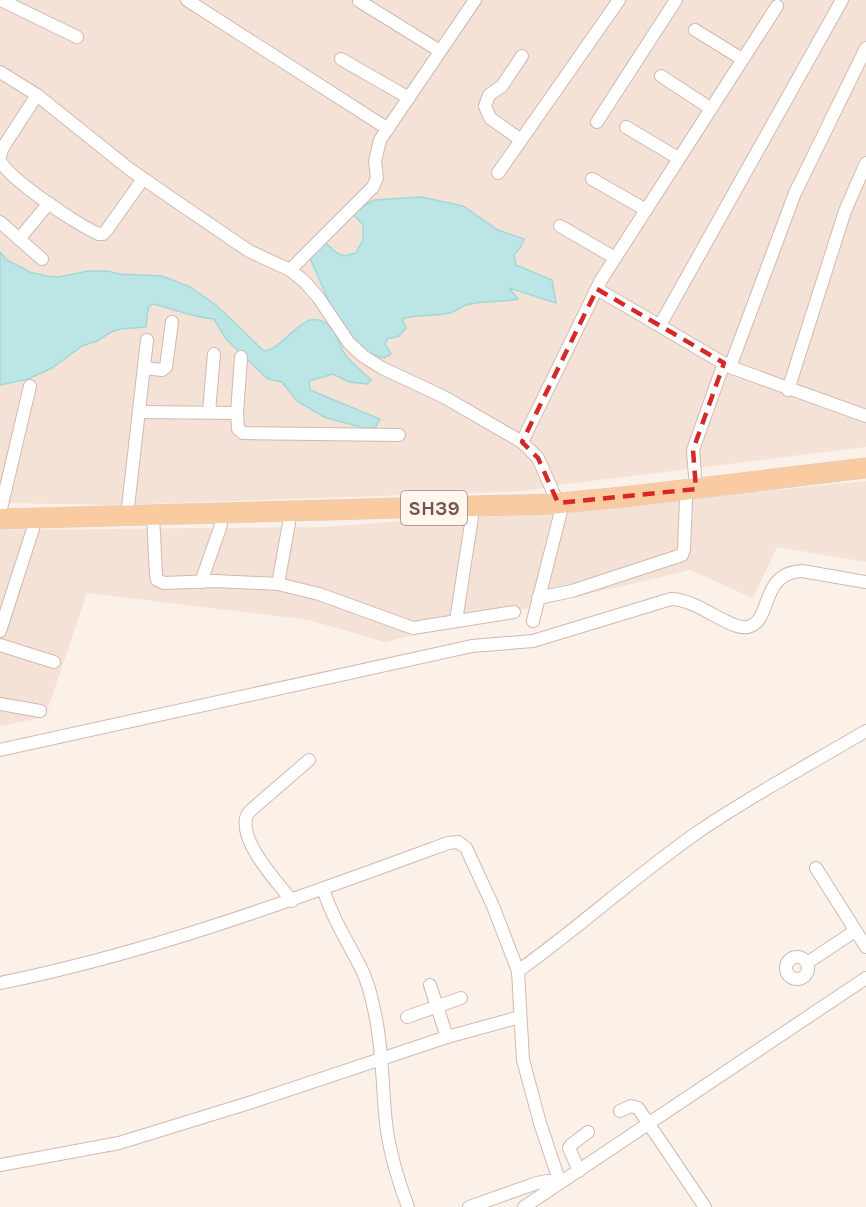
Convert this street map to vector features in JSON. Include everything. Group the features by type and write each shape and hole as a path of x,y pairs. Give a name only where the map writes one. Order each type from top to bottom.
{"main road":[{"name":"SH39","path":"691,494 866,468"},
{"name":"SH39","path":"0,519 127,516 154,521 221,525 472,518 560,507 866,477"},
{"name":"SH39","path":"0,529 154,521 560,507"}],"street":[{"path":"187,0 388,129"},
{"path":"498,173 619,0"},
{"path":"597,122 676,0"},
{"path":"660,326 842,0"},
{"path":"2,2 77,37"},
{"path":"359,2 440,51"},
{"path":"290,270 373,187 377,178 375,161 380,140 409,99 470,2"},
{"path":"522,442 597,289 615,258 777,6"},
{"path":"695,30 742,58"},
{"path":"538,598 572,591 636,568 682,555 691,494 693,450 795,193 866,48"},
{"path":"521,140 490,118 485,106 489,95 502,86 522,56"},
{"path":"341,59 409,99"},
{"path":"0,72 37,95 143,178 249,251 290,270 318,297 349,343 363,356 382,368 444,397 522,442 538,458 560,507 532,621"},
{"path":"661,76 710,108"},
{"path":"37,95 1,153 3,168 49,203 95,232 103,234 143,178"},
{"path":"626,128 678,158"},
{"path":"788,390 845,211 866,163"},
{"path":"592,178 646,210"},
{"path":"20,239 49,203"},
{"path":"0,222 42,259"},
{"path":"560,226 615,258"},
{"path":"597,289 727,365 788,390 866,416"},
{"path":"144,368 162,370 166,367 172,322"},
{"path":"127,516 147,340"},
{"path":"209,412 214,354"},
{"path":"241,357 237,413 238,429 243,433 399,435"},
{"path":"0,513 30,386"},
{"path":"139,412 237,413"},
{"path":"456,621 472,518"},
{"path":"154,521 157,580 164,583 278,585 319,594 413,628 514,612"},
{"path":"278,585 289,523"},
{"path":"201,582 221,525"},
{"path":"0,631 33,529"},
{"path":"0,750 472,646 533,641 671,598 690,602 736,626 752,626 758,620 777,581 792,572 802,571 866,582"},
{"path":"0,645 54,662"},
{"path":"0,704 40,711"},
{"path":"518,971 558,943 642,874 698,832 866,731"},
{"path":"292,901 254,850 247,833 245,820 250,811 309,760"},
{"path":"0,983 107,958 292,901 448,843 458,842 466,848 518,971 523,1060 540,1123 560,1182"},
{"path":"816,868 866,947"},
{"path":"322,889 332,916 368,985 382,1059 386,1125 408,1207"},
{"path":"807,963 855,931"},
{"path":"524,1207 866,978"},
{"path":"430,985 447,1037"},
{"path":"407,1017 461,998"},
{"path":"0,1165 118,1143 249,1104 447,1037 520,1017"},
{"path":"620,1111 635,1106 705,1207"},
{"path":"579,1171 569,1148 588,1132"},
{"path":"469,1207 537,1183 560,1182"}],"highlighted area":[{"path":"597,289 724,363 693,450 696,489 558,503 538,458 522,442"}],"shaded area":[{"path":"0,0 866,0 866,447 559,485 527,491 114,505 0,503"},
{"path":"866,481 866,562 777,547 753,598 690,570 385,642 309,620 87,593 45,717 0,726 0,530 322,527 610,506"}],"water":[{"path":"421,197 463,206 498,230 524,239 514,255 516,265 552,280 556,303 509,288 518,299 473,303 449,313 402,319 406,328 399,336 387,339 385,344 391,354 384,358 359,350 334,313 310,258 322,240 344,256 356,253 363,240 363,225 352,213 374,200"},
{"path":"0,252 7,260 30,272 46,276 58,277 89,271 107,271 119,274 162,276 190,287 216,305 264,351 272,349 308,321 316,319 324,322 334,332 347,357 371,380 367,384 349,382 333,374 309,381 310,390 380,419 375,428 364,428 324,417 297,401 282,382 268,379 226,339 214,319 153,304 148,308 146,327 111,332 97,341 82,346 52,368 28,379 0,385"}]}
